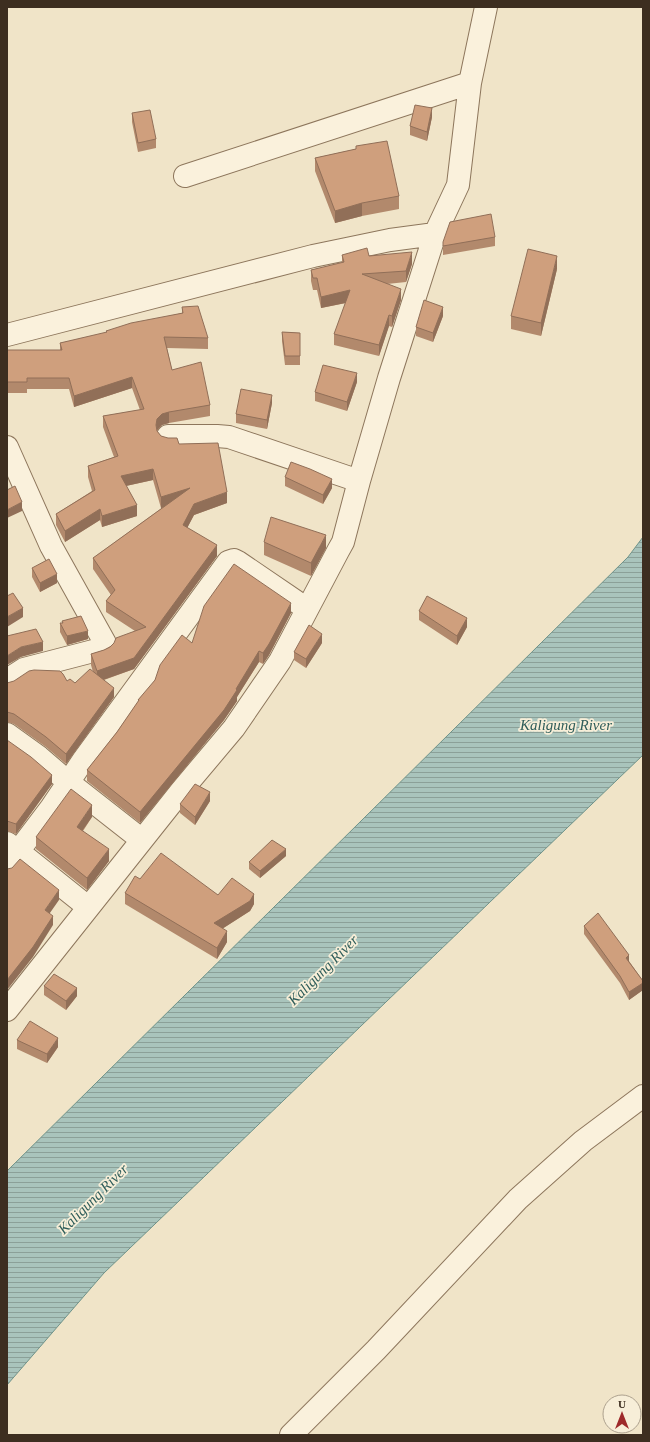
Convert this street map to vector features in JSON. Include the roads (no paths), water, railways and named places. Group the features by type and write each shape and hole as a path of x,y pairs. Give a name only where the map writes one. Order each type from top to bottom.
{"street":[{"path":"7,1010 88,907 234,728 280,660 343,542 389,378 437,229 458,185 470,82 486,7"},
{"path":"185,176 470,82"},
{"path":"7,336 313,256 437,229"},
{"path":"168,436 229,437 359,481"},
{"path":"7,447 51,546 105,643 101,649 24,669 7,680"},
{"path":"88,907 11,853 51,808 170,639 228,562 234,560 238,562 307,609"},
{"path":"7,734 142,840"},
{"path":"291,1435 376,1350 518,1200 583,1141 643,1096"}],"water":[{"name":"Kaligung River","path":"643,537 643,755 104,1273 7,1385 7,1171 628,557"}]}
